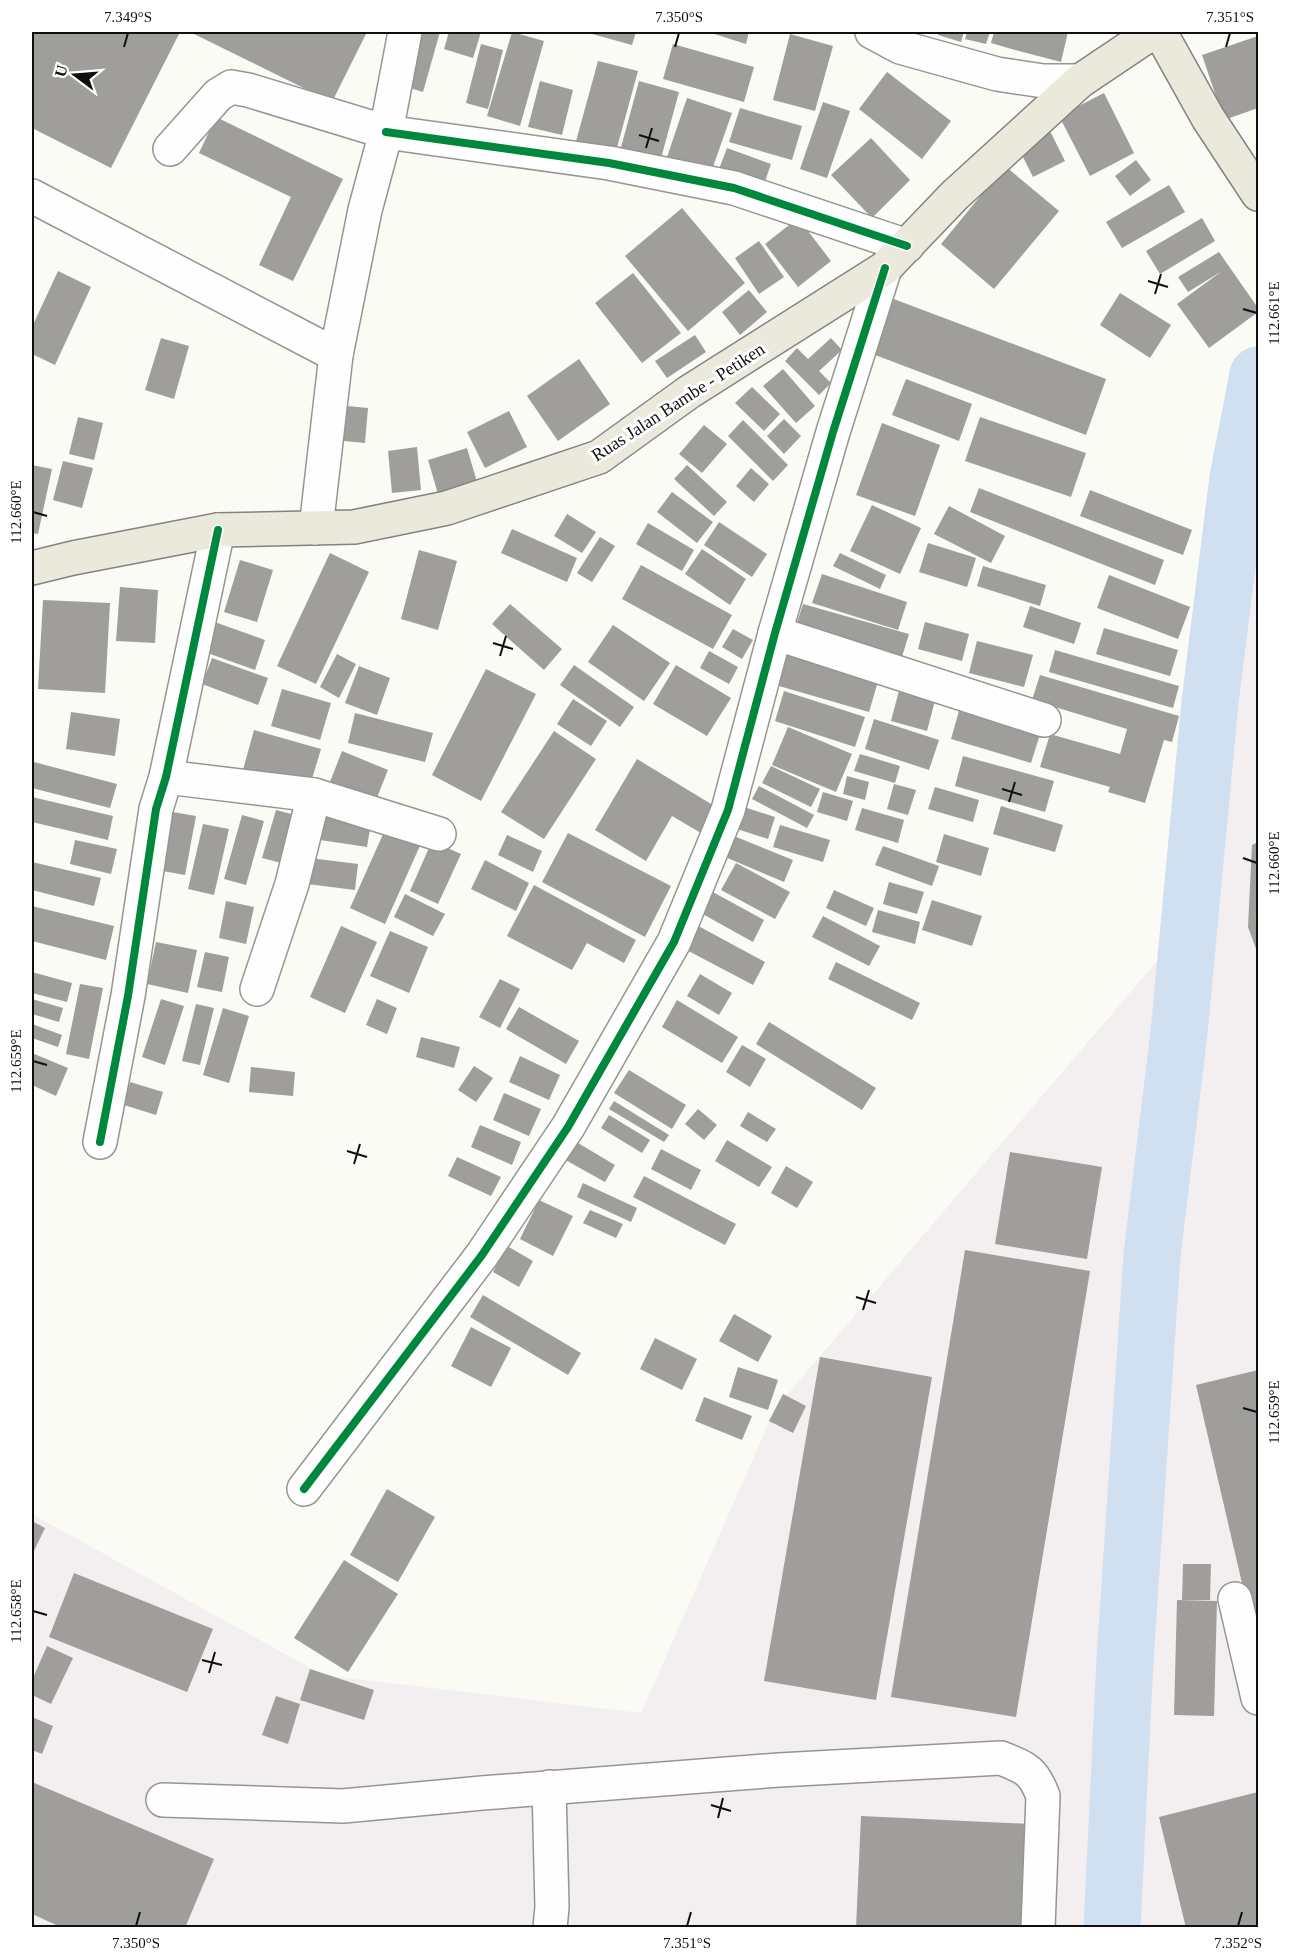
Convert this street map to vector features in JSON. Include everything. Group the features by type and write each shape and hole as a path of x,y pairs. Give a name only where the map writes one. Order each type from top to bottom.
{"main road":[{"name":"Ruas Jalan Bambe - Petiken","path":"32,568 73,558 218,531 354,527 447,508 599,457 690,392 896,257 955,195 1080,81 1153,32"},
{"path":"1160,32 1209,118 1258,194"}],"street":[{"path":"316,528 336,355 365,210 386,132 405,32"},
{"path":"872,32 900,47 997,74 1043,81 1080,81"},
{"path":"170,149 219,95 231,87 248,90 386,132 609,163 734,188 896,257 833,432 775,633 728,810 674,942 568,1127 482,1255 304,1489"},
{"path":"32,196 336,355"},
{"path":"100,1142 128,996 156,810 166,777 218,531"},
{"path":"775,633 1044,720"},
{"path":"166,777 314,795 439,834"},
{"path":"257,989 292,884 314,795"},
{"path":"1235,1599 1258,1698"},
{"path":"163,1800 343,1806 549,1787 1001,1758 1024,1767 1036,1779 1043,1796 1038,1928"},
{"path":"549,1787 552,1907 550,1928"}],"shaded area":[{"path":"1258,541 1258,1927 32,1927 32,1514 323,1675 641,1713 775,1409 1163,954"}],"building":[{"path":"32,32 180,32 111,168 32,128"},
{"path":"190,32 367,32 332,102"},
{"path":"414,32 440,32 423,92 400,85"},
{"path":"449,32 481,32 473,58 444,49"},
{"path":"512,32 544,41 520,126 487,116"},
{"path":"585,32 636,32 632,45"},
{"path":"708,32 749,32 746,44"},
{"path":"939,32 964,32 961,42 938,35"},
{"path":"967,32 990,32 986,44 965,39"},
{"path":"994,32 1068,32 1061,62 991,43"},
{"path":"790,34 833,46 815,111 773,100"},
{"path":"1258,36 1258,108 1224,120 1202,55"},
{"path":"481,44 503,50 488,109 466,103"},
{"path":"673,44 754,67 744,102 663,79"},
{"path":"598,61 638,71 615,155 575,145"},
{"path":"887,72 951,121 922,159 859,109"},
{"path":"540,81 573,90 562,135 528,127"},
{"path":"639,81 679,92 660,162 620,151"},
{"path":"1104,93 1134,153 1090,176 1059,116"},
{"path":"687,98 732,113 709,178 665,163"},
{"path":"823,102 850,111 827,178 800,169"},
{"path":"740,108 802,126 792,160 729,142"},
{"path":"216,117 343,179 293,281 259,265 291,197 199,153"},
{"path":"1050,131 1065,161 1033,177 1018,147"},
{"path":"871,138 910,180 872,218 831,175"},
{"path":"727,148 771,164 761,193 716,177"},
{"path":"1136,160 1151,180 1130,196 1115,176"},
{"path":"1005,166 1059,211 994,289 941,244"},
{"path":"1169,185 1185,212 1122,248 1106,222"},
{"path":"682,208 745,283 688,331 625,256"},
{"path":"798,218 831,261 798,287 765,244"},
{"path":"1202,218 1215,241 1160,274 1146,251"},
{"path":"759,241 784,277 759,294 735,258"},
{"path":"1219,252 1258,308 1258,312 1209,348 1177,304 1222,271 1188,292 1178,277"},
{"path":"58,271 91,287 55,365 32,354 32,327"},
{"path":"633,273 681,333 642,363 595,303"},
{"path":"749,290 767,312 740,335 722,312"},
{"path":"1120,293 1171,325 1150,358 1100,325"},
{"path":"891,298 1106,379 1086,435 870,353"},
{"path":"695,335 706,352 667,378 655,361"},
{"path":"161,338 189,346 174,399 145,390"},
{"path":"831,338 842,350 819,371 831,383 819,395 785,361 797,348 808,359"},
{"path":"579,359 610,404 558,441 527,396"},
{"path":"783,369 815,406 796,423 763,386"},
{"path":"906,379 972,404 959,441 892,415"},
{"path":"752,387 780,414 764,431 735,403"},
{"path":"337,405 368,408 365,443 334,440"},
{"path":"509,411 527,447 485,468 467,432"},
{"path":"78,417 103,423 94,460 69,454"},
{"path":"980,417 1086,453 1071,497 965,461"},
{"path":"784,419 801,436 784,454 767,436"},
{"path":"743,420 788,465 773,481 728,436"},
{"path":"882,423 940,445 915,516 856,495"},
{"path":"704,425 727,444 702,473 679,454"},
{"path":"417,447 421,490 392,493 388,451"},
{"path":"467,448 477,482 438,494 428,460"},
{"path":"63,461 93,468 82,508 53,500"},
{"path":"32,465 52,469 38,534 32,533"},
{"path":"687,465 727,502 714,516 674,479"},
{"path":"751,468 769,484 754,502 736,486"},
{"path":"979,488 1164,560 1155,585 970,512"},
{"path":"1090,490 1192,530 1183,555 1080,516"},
{"path":"672,492 713,522 697,543 657,512"},
{"path":"872,505 921,528 900,574 850,551"},
{"path":"949,506 1005,536 991,563 934,534"},
{"path":"567,514 596,532 582,553 554,536"},
{"path":"719,522 767,554 752,577 704,545"},
{"path":"648,523 694,550 682,571 636,544"},
{"path":"512,529 577,558 567,582 501,553"},
{"path":"600,537 615,546 592,582 577,573"},
{"path":"928,543 976,558 967,587 919,572"},
{"path":"702,549 746,579 730,605 685,574"},
{"path":"419,550 457,561 438,630 401,619"},
{"path":"330,553 369,572 316,684 277,666"},
{"path":"840,553 886,575 880,589 833,566"},
{"path":"240,560 273,570 257,622 224,612"},
{"path":"641,565 732,615 713,649 622,599"},
{"path":"983,566 1046,585 1040,606 977,586"},
{"path":"822,574 907,602 898,630 812,603"},
{"path":"1109,575 1190,607 1178,639 1097,608"},
{"path":"120,587 158,590 155,643 116,641"},
{"path":"43,600 110,603 105,693 38,689"},
{"path":"510,604 562,649 544,670 492,624"},
{"path":"803,604 909,634 902,657 796,626"},
{"path":"1030,606 1081,623 1074,644 1023,627"},
{"path":"209,620 265,640 255,670 199,650"},
{"path":"925,622 969,634 962,661 918,649"},
{"path":"613,625 670,663 644,701 588,662"},
{"path":"1104,628 1178,650 1170,676 1096,654"},
{"path":"733,629 753,640 742,659 722,647"},
{"path":"977,641 1033,655 1024,687 969,673"},
{"path":"783,643 881,671 869,712 772,684"},
{"path":"1055,650 1179,686 1173,708 1049,672"},
{"path":"709,651 738,667 729,684 700,668"},
{"path":"337,654 356,664 339,698 320,687"},
{"path":"212,658 268,678 258,705 202,684"},
{"path":"574,665 634,707 620,727 560,685"},
{"path":"676,665 731,698 707,736 653,704"},
{"path":"359,666 390,678 377,715 345,703"},
{"path":"486,669 536,694 481,801 432,775"},
{"path":"1040,675 1179,716 1172,742 1164,740 1145,803 1108,792 1110,787 1040,767 1050,734 1120,754 1127,729 1032,700"},
{"path":"901,683 937,693 927,731 891,721"},
{"path":"282,689 331,703 320,740 271,726"},
{"path":"784,691 865,717 855,747 775,721"},
{"path":"573,699 607,721 591,746 557,724"},
{"path":"960,707 1041,731 1031,763 951,739"},
{"path":"71,712 120,719 115,756 66,749"},
{"path":"355,713 433,733 425,762 348,743"},
{"path":"874,719 939,740 929,770 865,749"},
{"path":"788,727 852,754 836,792 772,765"},
{"path":"254,730 321,749 309,789 243,770"},
{"path":"554,731 596,759 544,839 501,812"},
{"path":"342,751 388,770 376,800 330,782"},
{"path":"860,754 900,766 895,783 854,771"},
{"path":"963,756 1054,781 1045,812 955,786"},
{"path":"637,759 716,807 701,833 672,816 646,861 595,830"},
{"path":"34,762 117,784 110,808 32,788"},
{"path":"771,766 820,789 811,807 762,783"},
{"path":"847,776 869,782 865,800 843,794"},
{"path":"894,784 916,790 908,815 887,809"},
{"path":"759,786 814,815 807,828 752,799"},
{"path":"935,787 979,800 973,822 928,809"},
{"path":"823,792 853,801 847,821 817,812"},
{"path":"32,797 113,816 108,840 32,822"},
{"path":"1001,806 1063,825 1055,852 993,834"},
{"path":"744,807 775,817 768,839 737,829"},
{"path":"862,808 904,820 898,843 855,830"},
{"path":"161,810 196,816 185,875 151,869"},
{"path":"276,810 303,817 289,865 262,858"},
{"path":"311,813 371,823 367,847 307,838"},
{"path":"242,815 264,821 246,885 224,879"},
{"path":"388,823 423,839 385,924 350,908"},
{"path":"203,824 229,829 214,895 188,889"},
{"path":"780,825 830,840 823,862 773,847"},
{"path":"568,833 671,886 645,937 542,882"},
{"path":"944,834 989,848 981,876 936,862"},
{"path":"507,835 542,851 533,872 498,855"},
{"path":"734,836 793,860 784,882 725,857"},
{"path":"75,840 117,849 111,874 70,864"},
{"path":"432,841 461,854 438,904 410,891"},
{"path":"1258,842 1258,954 1248,927 1252,845"},
{"path":"883,846 939,866 932,886 875,865"},
{"path":"302,857 358,864 355,890 299,883"},
{"path":"485,860 529,883 516,911 471,889"},
{"path":"32,862 101,878 94,906 32,890"},
{"path":"736,863 790,892 775,919 721,890"},
{"path":"889,882 924,892 917,914 883,904"},
{"path":"534,885 636,940 624,963 587,943 572,970 507,936"},
{"path":"834,890 874,908 866,926 826,908"},
{"path":"711,891 764,920 753,942 699,912"},
{"path":"405,894 445,914 433,936 394,917"},
{"path":"932,900 982,916 972,946 922,930"},
{"path":"226,901 254,907 246,944 219,938"},
{"path":"32,906 114,926 106,960 32,941"},
{"path":"878,910 920,922 915,944 872,932"},
{"path":"823,916 880,946 869,966 812,937"},
{"path":"691,922 765,962 753,985 679,946"},
{"path":"341,926 377,942 345,1013 310,997"},
{"path":"390,931 428,947 409,993 370,976"},
{"path":"156,942 197,950 188,993 147,984"},
{"path":"205,952 229,957 222,992 197,987"},
{"path":"836,962 920,1003 912,1020 828,979"},
{"path":"32,972 72,983 67,1002 32,993"},
{"path":"700,974 732,993 719,1015 687,996"},
{"path":"500,979 520,989 500,1028 479,1017"},
{"path":"80,984 103,988 89,1059 66,1054"},
{"path":"32,999 63,1008 59,1022 32,1014"},
{"path":"161,999 184,1006 165,1065 142,1057"},
{"path":"377,999 397,1008 387,1034 366,1025"},
{"path":"677,1000 738,1037 722,1063 662,1027"},
{"path":"196,1004 214,1008 200,1065 182,1061"},
{"path":"519,1007 579,1041 566,1064 506,1029"},
{"path":"223,1008 249,1016 229,1083 203,1075"},
{"path":"769,1022 876,1088 862,1110 756,1044"},
{"path":"32,1024 62,1035 58,1047 32,1038"},
{"path":"421,1037 460,1047 454,1068 416,1057"},
{"path":"742,1045 766,1059 750,1087 726,1072"},
{"path":"32,1053 68,1068 56,1096 32,1085"},
{"path":"520,1056 560,1075 549,1100 509,1082"},
{"path":"474,1066 493,1078 476,1102 458,1090"},
{"path":"251,1067 295,1072 293,1096 249,1092"},
{"path":"629,1070 686,1105 672,1129 614,1093"},
{"path":"130,1082 163,1092 156,1115 124,1105"},
{"path":"504,1093 541,1109 529,1136 493,1120"},
{"path":"614,1101 669,1135 664,1142 609,1109"},
{"path":"698,1109 717,1125 704,1140 685,1124"},
{"path":"748,1112 776,1129 767,1142 740,1126"},
{"path":"609,1115 650,1140 642,1153 601,1128"},
{"path":"480,1125 521,1142 512,1165 471,1147"},
{"path":"573,1140 615,1165 605,1182 562,1158"},
{"path":"727,1140 772,1167 759,1187 715,1161"},
{"path":"661,1149 701,1170 691,1190 651,1169"},
{"path":"1010,1152 1102,1167 1087,1259 995,1244"},
{"path":"457,1157 501,1177 491,1196 448,1176"},
{"path":"786,1166 813,1182 797,1208 771,1193"},
{"path":"644,1176 736,1224 725,1245 633,1197"},
{"path":"583,1183 637,1208 631,1222 577,1197"},
{"path":"539,1200 573,1216 553,1256 520,1239"},
{"path":"590,1210 623,1224 616,1238 583,1223"},
{"path":"507,1246 533,1261 519,1287 493,1272"},
{"path":"965,1250 1090,1271 1016,1717 891,1697"},
{"path":"483,1295 581,1353 568,1375 470,1317"},
{"path":"734,1314 772,1336 758,1362 719,1341"},
{"path":"471,1327 511,1348 491,1387 451,1366"},
{"path":"655,1338 697,1359 682,1390 640,1369"},
{"path":"820,1357 932,1377 876,1700 764,1681"},
{"path":"738,1367 778,1380 768,1410 729,1397"},
{"path":"1258,1370 1258,1652 1196,1385"},
{"path":"783,1394 806,1406 793,1433 769,1421"},
{"path":"704,1397 752,1416 742,1440 695,1421"},
{"path":"387,1489 435,1517 398,1582 350,1555"},
{"path":"32,1521 45,1528 32,1555"},
{"path":"344,1560 398,1594 348,1672 294,1638"},
{"path":"1183,1564 1211,1564 1210,1600 1182,1600"},
{"path":"74,1573 213,1629 187,1692 49,1637"},
{"path":"1177,1600 1217,1601 1214,1716 1174,1715"},
{"path":"47,1646 73,1658 51,1704 32,1695 32,1680"},
{"path":"310,1669 374,1690 364,1720 300,1700"},
{"path":"276,1696 300,1704 288,1744 262,1735"},
{"path":"32,1717 53,1726 42,1754 32,1750"},
{"path":"32,1782 214,1859 185,1928 63,1928 32,1914"},
{"path":"1258,1792 1258,1928 1186,1928 1159,1817"},
{"path":"861,1816 1031,1824 1026,1928 856,1928"}],"waterway":[{"path":"1112,1928 1125,1660 1152,1255 1179,1033 1210,702 1238,478 1258,375"}],"cycle path":[{"path":"386,132 609,163 734,188 907,246"},
{"path":"304,1489 482,1255 568,1127 674,942 728,810 775,633 833,432 885,268"},
{"path":"100,1142 128,996 156,809 166,777 218,530"}]}
